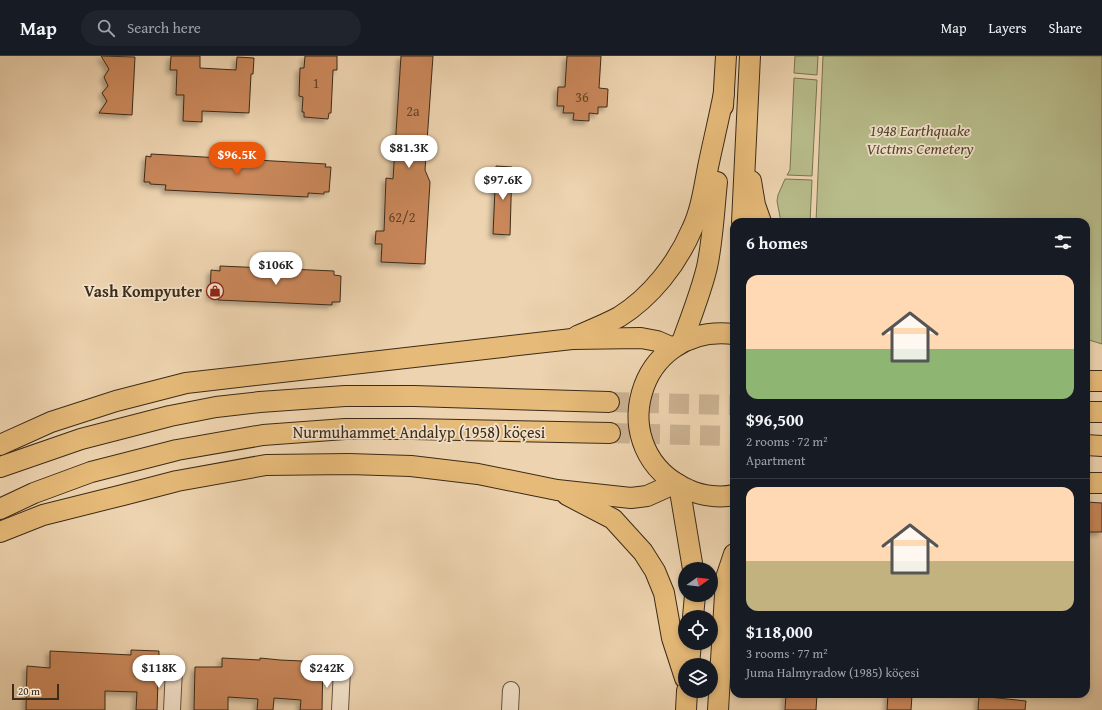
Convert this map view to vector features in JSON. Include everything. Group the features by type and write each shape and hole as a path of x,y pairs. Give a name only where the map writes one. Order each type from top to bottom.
{"main road":[{"path":"677,345 701,287 707,266 715,205 726,56"},
{"path":"742,218 744,148 750,56"},
{"path":"572,339 618,317 638,302 651,290 672,266 683,249 693,229 701,206 724,93"},
{"path":"744,148 755,205 760,218"},
{"path":"730,334 716,333 704,335 677,345 658,361 647,378 640,396 638,416 641,436 649,454 660,470 677,484 695,492 713,496 730,495"},
{"path":"0,445 51,422 116,401 186,384 572,339 640,338 677,345"},
{"path":"1090,381 1102,382"},
{"name":"Nurmuhammet Andalyp (1958) köçesi","path":"0,466 81,438 216,406 345,396 414,396 609,402"},
{"path":"1090,412 1102,412"},
{"name":"Nurmuhammet Andalyp (1958) köçesi","path":"0,510 34,493 92,472 177,450 263,435 338,430 405,429 610,433"},
{"path":"1090,445 1102,446"},
{"path":"0,532 43,515 129,493 177,481 266,465 349,464 411,466 478,474 557,490 631,498 647,496 677,484"},
{"path":"1090,483 1102,483"},
{"path":"677,484 692,562"},
{"path":"557,490 613,519 643,552 655,571 664,593 672,638 678,658"},
{"path":"718,710 726,578 730,566"},
{"path":"686,710 687,698"}],"street":[{"path":"172,710 174,669"},
{"path":"340,710 342,670"},
{"path":"510,710 511,690"}],"green space":[{"path":"795,56 818,56 817,75 794,73"},
{"name":"1948 Earthquake Victims Cemetery","path":"823,56 1102,56 1102,344 1090,340 1090,218 816,218"},
{"path":"794,78 817,80 812,176 787,175 790,170"},
{"path":"785,179 812,180 810,218 780,218 777,201"}],"building":[{"path":"101,56 135,57 132,115 99,113 107,101 102,93 108,86 104,77 109,69"},
{"path":"171,56 200,56 200,68 236,70 237,57 254,58 253,74 251,74 249,113 202,111 202,122 183,121 184,95 176,95 177,70 170,70"},
{"path":"305,56 337,56 337,70 333,70 331,113 329,113 328,119 304,117 304,112 302,112 303,97 299,96 300,68 304,68"},
{"path":"401,56 433,56 425,170 430,182 425,264 381,262 382,244 375,244 376,231 384,231 386,178 393,179"},
{"path":"567,56 601,56 599,88 608,89 607,107 598,107 598,114 589,113 589,121 573,120 574,113 563,113 564,106 557,106 558,87 565,87"},
{"path":"151,154 326,164 325,167 331,167 329,192 324,192 324,194 308,193 308,197 165,190 166,185 144,182 146,156 151,157"},
{"path":"496,166 512,167 510,235 493,234"},
{"path":"220,266 334,271 334,275 341,276 340,302 332,302 332,305 218,300 218,297 210,297 211,270 220,271"},
{"path":"1090,502 1102,503 1102,532 1090,532"},
{"path":"131,650 159,651 157,710 136,710 137,692 105,691 105,710 26,710 27,666 50,668 50,651 131,655"},
{"path":"222,658 260,660 260,658 323,662 322,710 300,710 301,700 274,698 273,710 257,710 258,699 228,697 228,710 194,710 195,667 222,667"},
{"path":"786,698 817,698 816,710 785,710"},
{"path":"888,698 912,698 911,710 887,710"},
{"path":"979,698 998,698 1026,701 1025,710 978,710"}],"tunnel":[{"path":"609,402 730,405"},
{"path":"610,433 730,436"}],"place":[{"name":"Vash Kompyuter","path":"215,291"}]}
